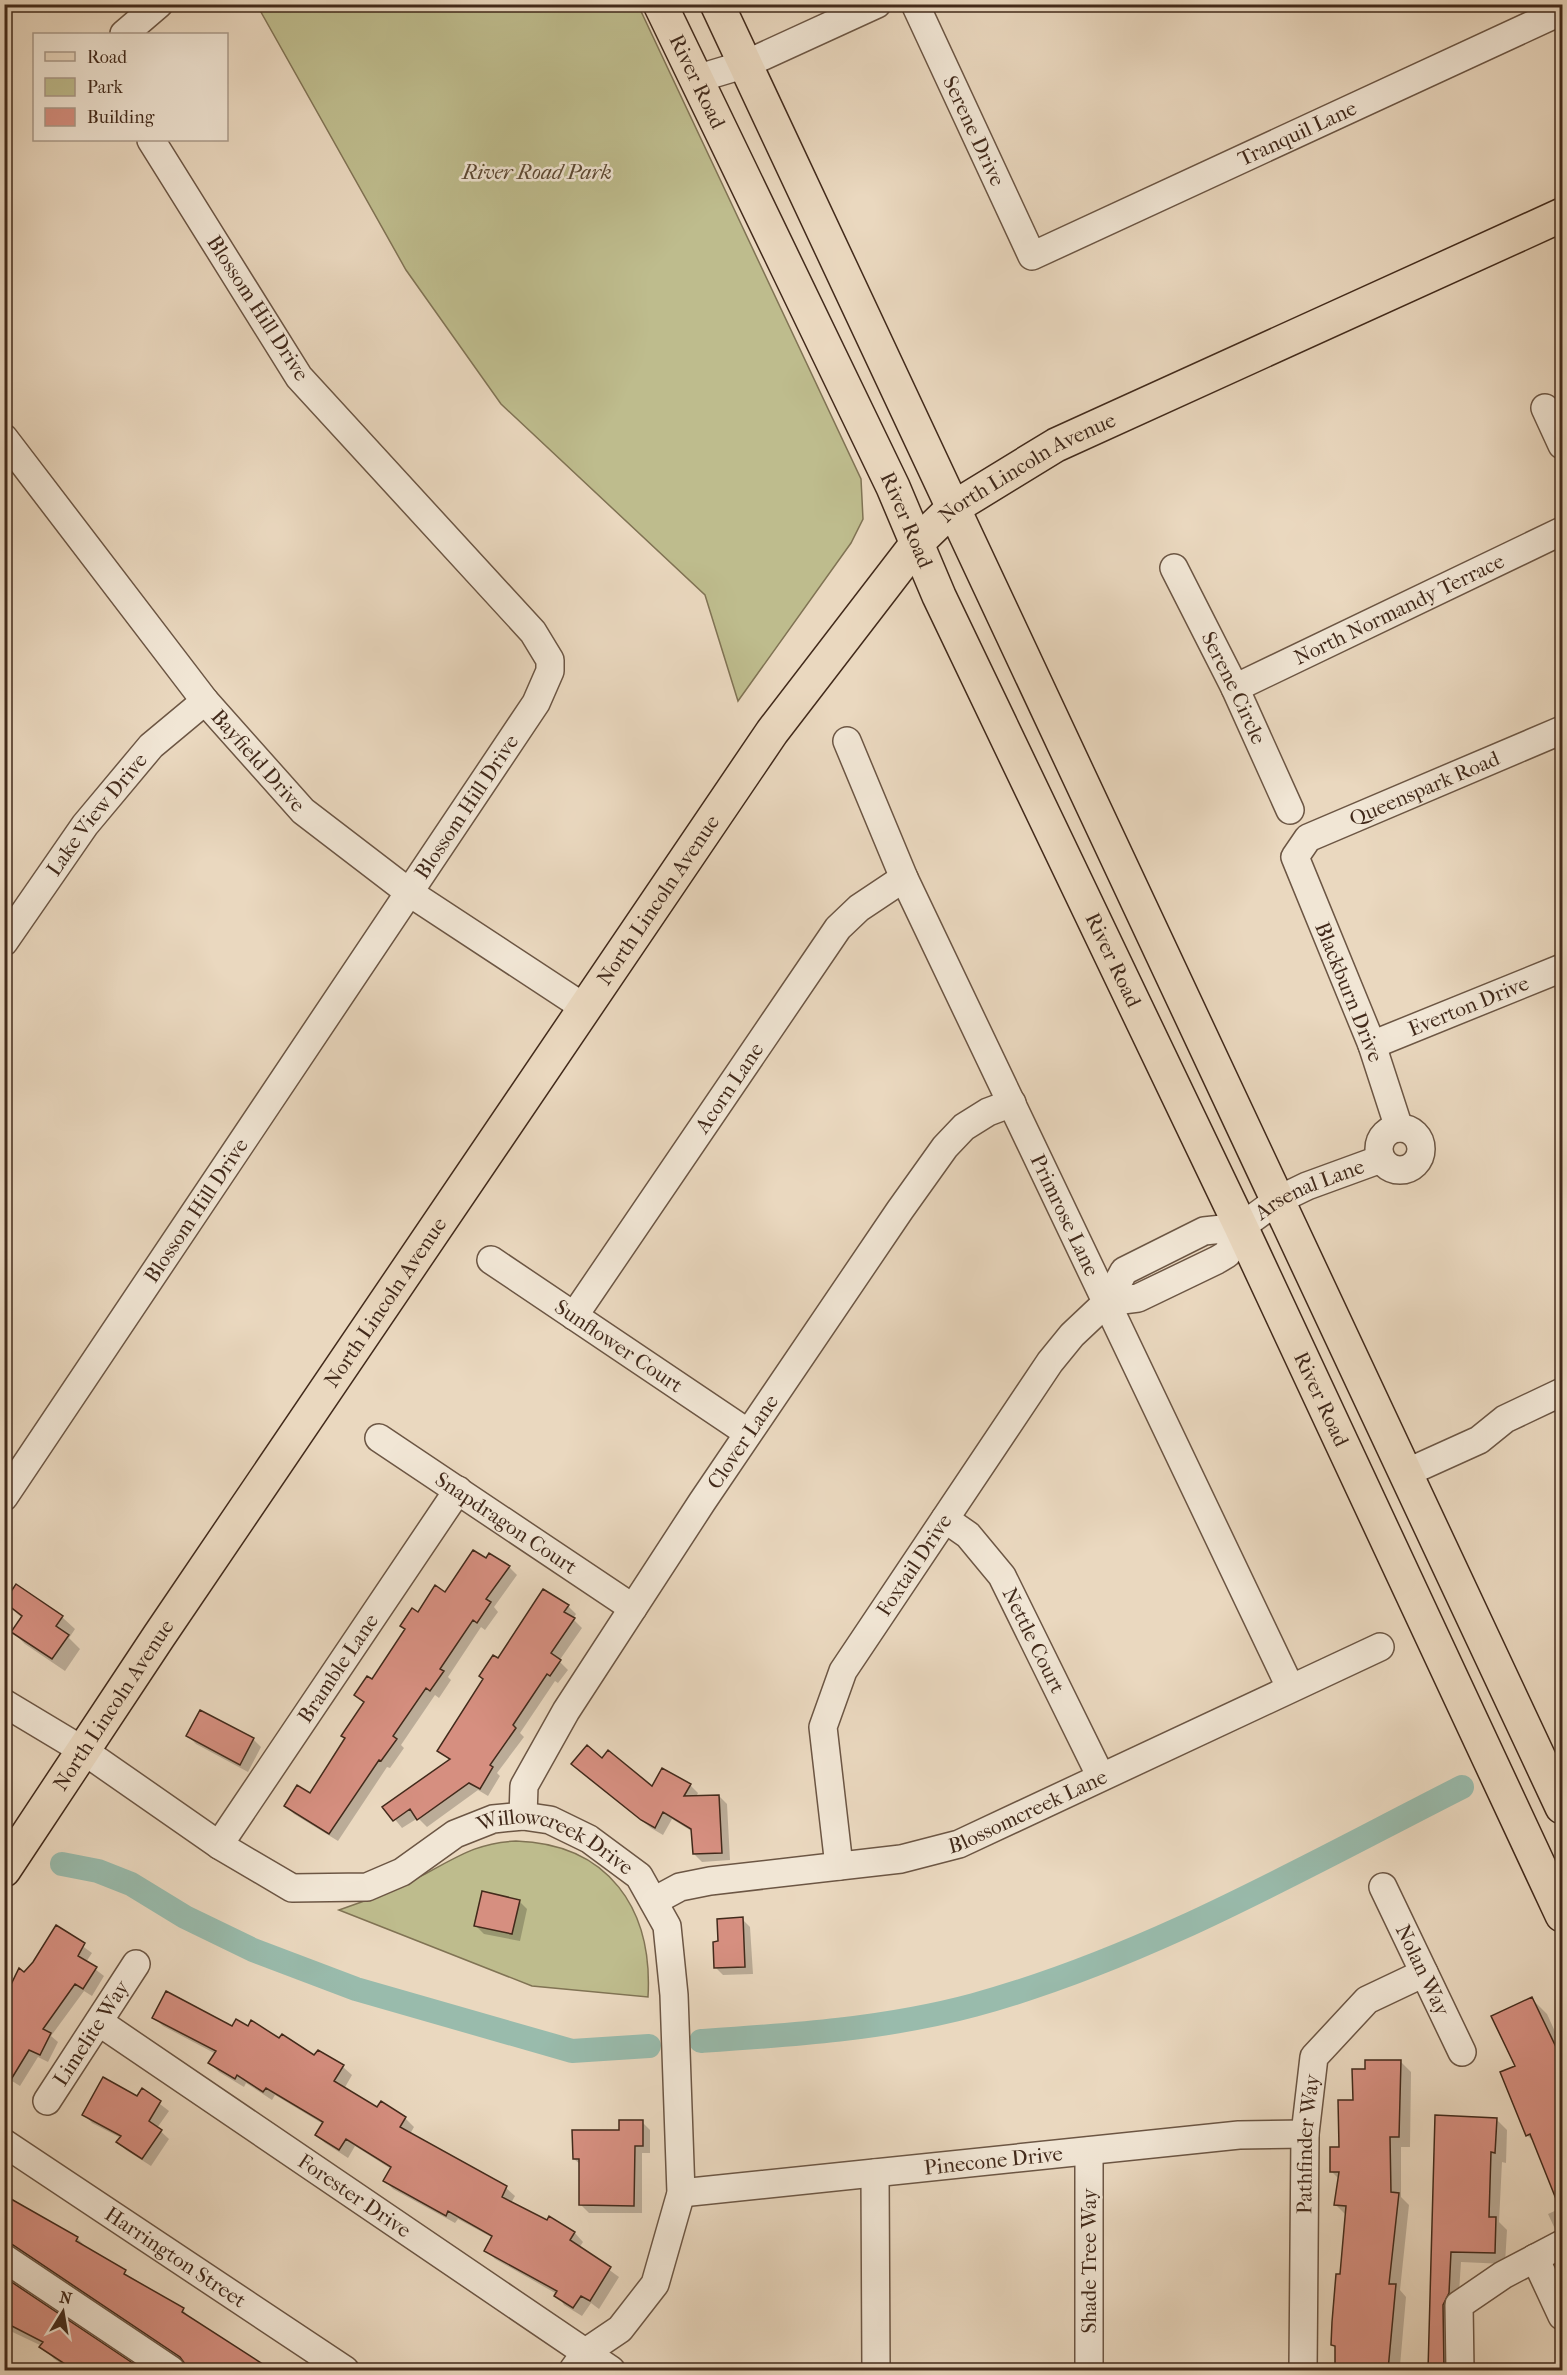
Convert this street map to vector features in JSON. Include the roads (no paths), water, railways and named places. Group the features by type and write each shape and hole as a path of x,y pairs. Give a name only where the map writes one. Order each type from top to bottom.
{"main road":[{"name":"River Road","path":"660,4 918,542 939,596 1241,1227 1563,1916"},
{"name":"River Road","path":"717,4 1563,1807"},
{"name":"North Lincoln Avenue","path":"4,1870 159,1636 772,732 918,542 953,508 1056,445 1563,215"}],"street":[{"path":"125,33 159,4"},
{"path":"696,79 746,64 877,4"},
{"name":"Serene Drive","path":"915,4 1032,256"},
{"name":"Tranquil Lane","path":"1032,256 1563,11"},
{"name":"Blossom Hill Drive","path":"4,1497 536,703 550,671 550,660 533,632 510,604 299,377 152,141"},
{"path":"1545,408 1563,445"},
{"name":"Bayfield Drive","path":"4,438 205,701 303,811 410,893 585,1008"},
{"name":"North Normandy Terrace","path":"1235,688 1563,531"},
{"name":"Serene Circle","path":"1174,567 1235,688 1290,810"},
{"name":"Lake View Drive","path":"4,942 14,906 151,746 205,701"},
{"name":"Queenspark Road","path":"1295,857 1308,838 1563,730"},
{"name":"Primrose Lane","path":"847,741 904,878 1290,1687"},
{"name":"Blackburn Drive","path":"1295,857 1372,1045 1399,1128"},
{"name":"Acorn Lane","path":"574,1316 838,928 859,908 904,878"},
{"name":"Everton Drive","path":"1372,1045 1563,968"},
{"name":"Clover Lane","path":"523,1816 524,1786 566,1711 748,1433 945,1147 964,1127 988,1112 1012,1103"},
{"path":"1399,1128 1413,1132 1419,1139 1421,1154 1413,1167 1397,1170 1389,1168 1381,1159 1379,1146 1381,1138 1388,1131 1399,1128"},
{"name":"Arsenal Lane","path":"1241,1227 1278,1200 1307,1186 1381,1159"},
{"name":"Foxtail Drive","path":"839,1866 823,1727 843,1671 1050,1362 1072,1335 1107,1302 1124,1271 1204,1231 1241,1227"},
{"name":"Sunflower Court","path":"491,1260 748,1433"},
{"path":"1406,1473 1479,1440 1505,1419 1563,1392"},
{"name":"Snapdragon Court","path":"379,1438 633,1608"},
{"name":"Bramble Lane","path":"219,1845 458,1490"},
{"name":"Nettle Court","path":"945,1519 968,1534 1002,1576 1101,1778"},
{"name":"Blossomcreek Lane","path":"654,1900 680,1887 710,1881 901,1859 959,1844 1290,1687 1380,1647"},
{"name":"Willowcreek Drive","path":"4,1703 84,1751 219,1845 292,1888 367,1887 402,1872 455,1834 493,1819 523,1816 550,1820 589,1839 639,1876 667,1926 674,1980 681,2193 655,2284 620,2329 579,2361"},
{"name":"Nolan Way","path":"1383,1887 1462,2052"},
{"name":"Limelite Way","path":"47,2101 136,1964"},
{"name":"Pathfinder Way","path":"1303,2370 1305,2134 1314,2057 1367,2000 1424,1973"},
{"name":"Forester Drive","path":"99,2022 579,2361 609,2370"},
{"name":"Pinecone Drive","path":"681,2193 1239,2135 1305,2134"},
{"name":"Harrington Street","path":"4,2143 345,2370"},
{"name":"Shade Tree Way","path":"1089,2151 1089,2370"},
{"path":"875,2173 876,2370"},
{"path":"1460,2370 1459,2305 1503,2275 1563,2244"},
{"path":"4,2258 171,2370"},
{"path":"1535,2258 1563,2316"},
{"name":"Willowcreek Drive","path":"609,2370 620,2329"}],"waterway":[{"path":"701,2041 804,2033 907,2020 974,2005 1038,1985 1101,1962 1223,1908 1462,1787"},
{"path":"62,1864 98,1871 131,1884 185,1917 253,1950 356,1989 572,2051 649,2046"}],"park label":[{"name":"River Road Park","path":"537,172"}]}
